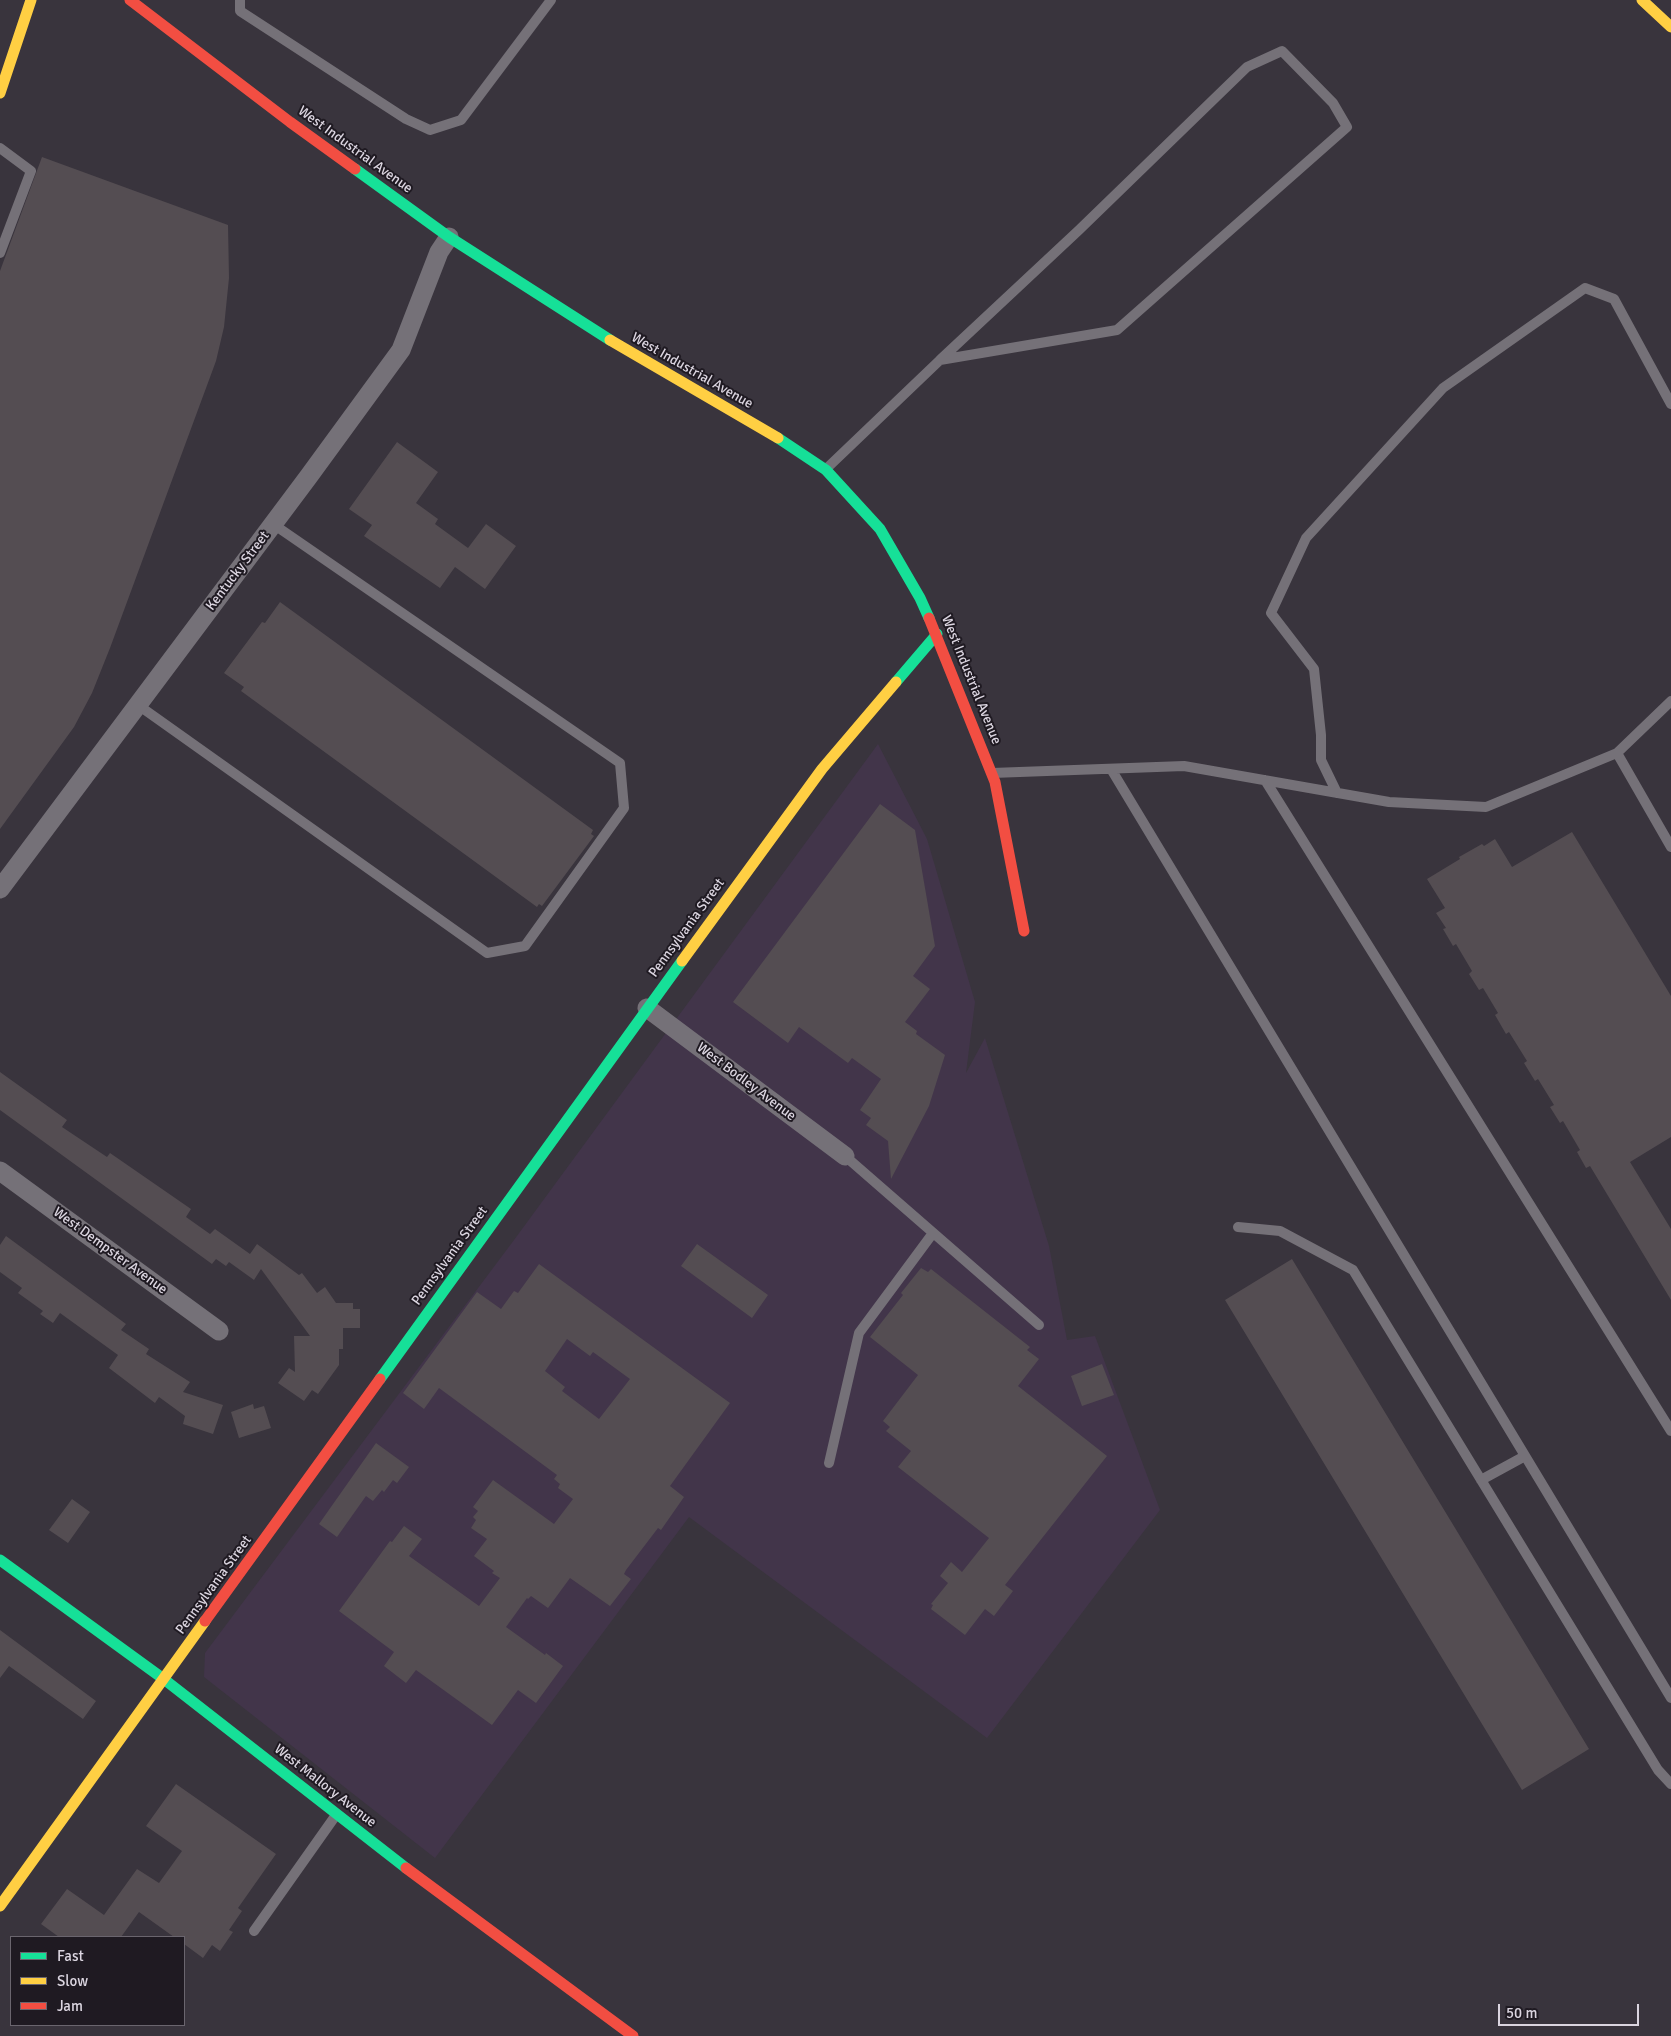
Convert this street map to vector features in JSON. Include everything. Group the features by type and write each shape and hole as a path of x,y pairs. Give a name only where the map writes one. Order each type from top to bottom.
{"main road":[{"path":"0,93 31,0"},
{"name":"West Industrial Avenue","path":"130,0 298,127 449,237 592,330 769,432 826,470 880,529 920,598 937,634 994,782 1024,931"},
{"path":"1642,0 1671,27"},
{"name":"Pennsylvania Street","path":"0,1906 165,1680 647,1008 822,769 937,634"},
{"name":"West Mallory Avenue","path":"0,1560 165,1680 426,1884 632,2036"}],"street":[{"name":"Kentucky Street","path":"0,889 274,524 401,350 440,252 449,237"},
{"name":"West Bodley Avenue","path":"647,1008 845,1156"},
{"name":"West Dempster Avenue","path":"0,1171 220,1331"}],"lane":[{"path":"240,0 240,11 406,119 430,130 461,120 551,0"},
{"path":"826,470 940,360 1080,230 1247,67 1282,51 1333,103 1347,127 1117,330 940,360"},
{"path":"0,148 31,171 0,254"},
{"path":"1337,793 1321,760 1321,735 1314,669 1271,613 1306,538 1443,388 1584,288 1614,299 1671,404"},
{"path":"138,706 488,953 525,946 624,808 620,763 274,524"},
{"path":"991,773 1184,766 1389,802 1486,807 1617,753 1671,701"},
{"path":"1617,753 1671,847"},
{"path":"1110,769 1671,1698"},
{"path":"1266,780 1671,1431"},
{"path":"845,1156 1039,1325"},
{"path":"1238,1226 1280,1231 1353,1270 1658,1770 1671,1784"},
{"path":"828,1463 859,1333 933,1233"},
{"path":"1481,1480 1525,1456"},
{"path":"254,1932 337,1814"}],"shaded area":[{"path":"878,744 927,839 975,1002 966,1073 985,1038 1049,1246 1067,1340 1095,1336 1160,1510 987,1738 689,1517 435,1858 204,1677 205,1653 514,1240"}],"building":[{"path":"42,157 228,225 229,278 224,327 216,361 92,693 74,727 0,829 0,271"},
{"path":"397,442 438,472 416,503 438,519 435,524 468,548 486,524 516,546 485,589 455,567 440,588 364,536 372,525 349,509"},
{"path":"280,602 593,830 591,834 594,836 542,906 539,904 537,907 241,691 244,687 224,673 262,622 265,623"},
{"path":"880,804 915,830 935,946 913,976 930,989 905,1022 917,1031 916,1034 945,1055 929,1106 891,1179 888,1141 866,1125 871,1118 860,1110 881,1079 852,1058 848,1063 799,1027 788,1043 733,1002"},
{"path":"1572,832 1671,996 1671,1137 1630,1162 1671,1229 1671,1300 1590,1166 1586,1168 1577,1152 1580,1150 1563,1121 1560,1123 1550,1107 1554,1105 1538,1079 1535,1081 1524,1063 1527,1061 1509,1032 1506,1034 1495,1015 1498,1013 1483,988 1479,990 1469,974 1472,971 1456,944 1453,946 1443,929 1446,928 1436,913 1445,908 1427,879 1460,859 1459,857 1495,839 1512,867"},
{"path":"0,1072 67,1120 62,1127 107,1157 110,1153 191,1209 186,1217 210,1234 215,1229 250,1254 257,1244 299,1275 302,1273 317,1293 325,1287 336,1303 353,1303 353,1309 360,1309 360,1328 343,1328 343,1349 339,1349 339,1365 318,1394 312,1390 304,1401 278,1383 289,1368 295,1372 294,1336 310,1336 261,1269 254,1280 229,1262 226,1266 216,1259 212,1264 0,1110"},
{"path":"6,1236 126,1324 121,1330 149,1349 146,1354 190,1382 183,1392 223,1405 213,1434 183,1424 185,1416 159,1397 155,1403 109,1368 118,1355 60,1313 53,1323 40,1314 43,1311 18,1293 22,1288 0,1272 0,1245"},
{"path":"697,1244 768,1295 752,1318 681,1266"},
{"path":"1292,1259 1589,1749 1522,1790 1225,1300"},
{"path":"539,1264 730,1403 670,1486 684,1497 661,1530 658,1528 626,1570 624,1574 631,1579 610,1606 570,1578 548,1608 531,1596 527,1598 506,1627 563,1666 536,1703 518,1690 492,1725 416,1670 406,1683 384,1666 394,1652 339,1611 390,1541 392,1542 404,1526 422,1539 409,1556 479,1606 500,1578 474,1556 487,1539 471,1528 476,1520 473,1517 478,1511 473,1507 493,1480 554,1524 573,1499 558,1488 560,1484 554,1479 557,1475 439,1388 424,1409 403,1393 477,1292 501,1309 514,1291 518,1293","holes":["567,1339 590,1356 593,1352 630,1379 599,1419 562,1391 565,1387 545,1371"]},
{"path":"921,1268 928,1272 931,1269 1030,1347 1027,1350 1039,1359 1018,1386 1107,1456 1005,1585 1013,1591 994,1616 985,1609 965,1635 931,1609 933,1605 931,1604 948,1583 940,1576 951,1562 962,1572 989,1538 898,1467 911,1451 886,1431 890,1427 883,1421 918,1375 870,1337 903,1295 901,1293"},
{"path":"1102,1364 1114,1395 1082,1406 1071,1376"},
{"path":"253,1404 254,1409 264,1406 271,1428 239,1438 231,1412"},
{"path":"376,1443 409,1467 397,1483 393,1480 384,1492 382,1490 373,1501 366,1496 337,1537 319,1524"},
{"path":"72,1499 90,1512 68,1543 49,1530"},
{"path":"0,1630 96,1701 83,1719 9,1666 0,1678"},
{"path":"176,1784 276,1854 238,1908 242,1911 229,1930 233,1932 220,1951 212,1945 203,1958 185,1945 185,1936 173,1936 139,1912 122,1936 58,1936 41,1924 67,1889 104,1915 137,1869 159,1883 182,1851 146,1826"}],"traffic: fast":[{"path":"355,169 449,237 610,340"},
{"path":"778,438 826,470 880,529 920,598 929,618"},
{"path":"896,682 937,634"},
{"path":"380,1379 682,961"},
{"path":"0,1560 165,1680 406,1868"}],"traffic: slow":[{"path":"0,93 31,0"},
{"path":"1642,0 1671,27"},
{"path":"610,340 778,438"},
{"path":"682,961 822,769 896,682"},
{"path":"0,1906 205,1621"}],"traffic: jam":[{"path":"130,0 355,169"},
{"path":"929,618 995,782 1024,931"},
{"path":"205,1621 380,1379"},
{"path":"406,1868 633,2036"}]}
